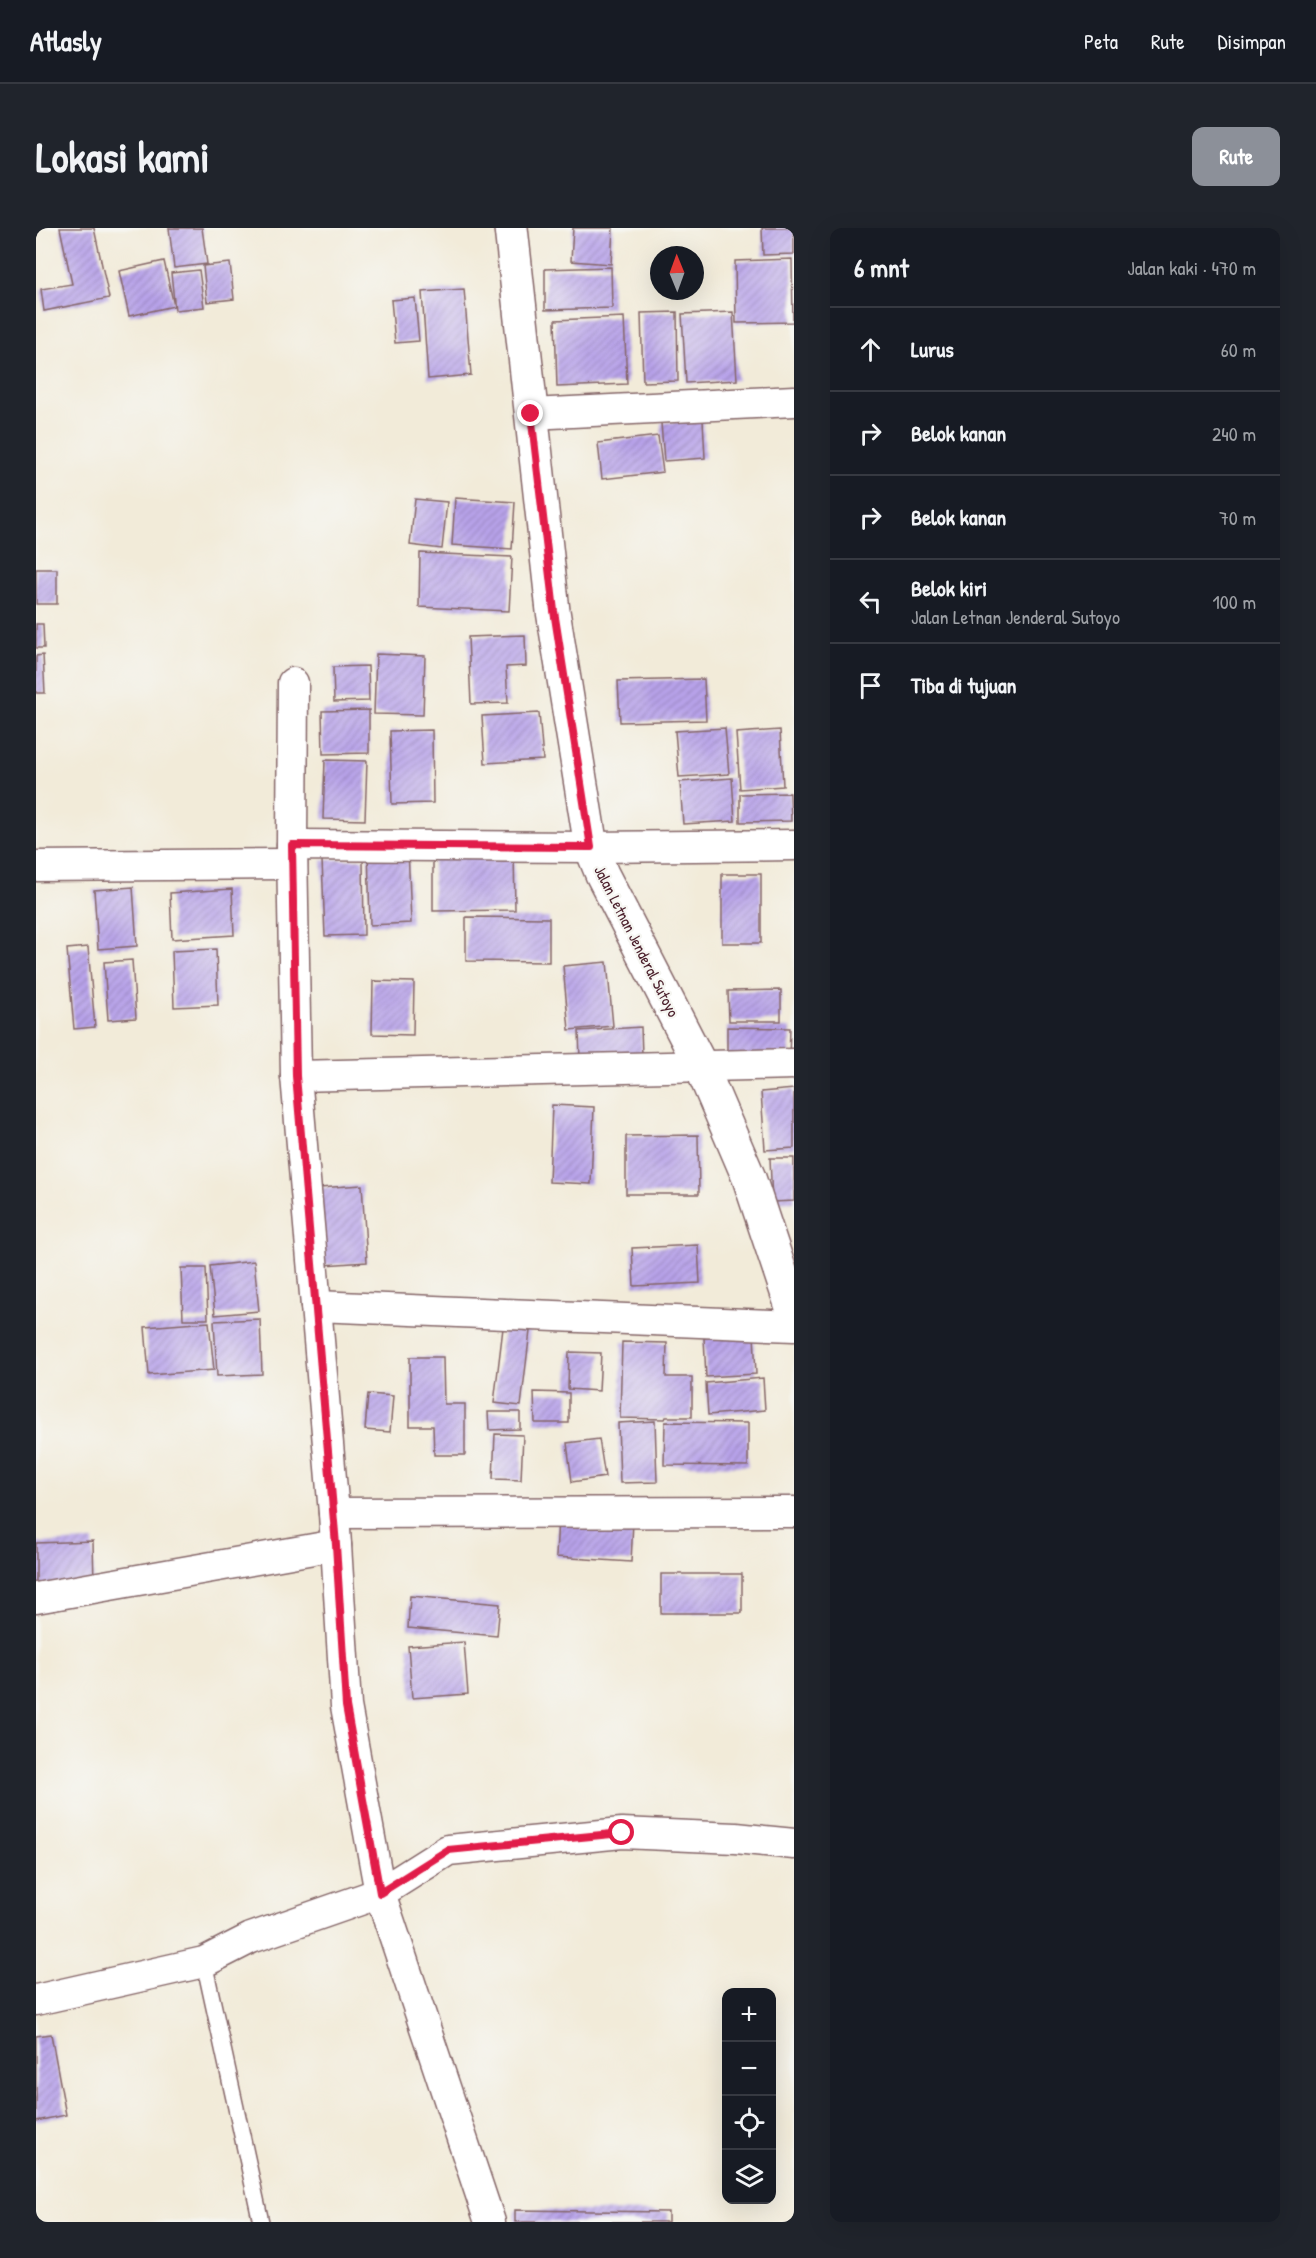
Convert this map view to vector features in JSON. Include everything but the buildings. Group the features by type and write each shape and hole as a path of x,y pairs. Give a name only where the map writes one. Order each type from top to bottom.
{"street":[{"name":"Jalan Letnan Jenderal Sutoyo","path":"511,228 554,611 591,847 602,874 701,1066 749,1178 794,1313"},
{"path":"531,414 794,401"},
{"path":"293,683 292,855 296,1076 334,1513 346,1706 380,1893 490,2222"},
{"path":"36,866 292,855 591,847 794,845"},
{"path":"296,1076 794,1064"},
{"path":"316,1306 794,1326"},
{"path":"334,1513 794,1512"},
{"path":"36,1598 336,1545"},
{"path":"36,2000 204,1962 251,1938 380,1893 448,1850 622,1833 736,1838 794,1844"}],"lane":[{"path":"204,1962 261,2222"}],"route":[{"path":"531,414 554,611 591,847 292,845 296,1076 336,1545 346,1706 380,1893 448,1850 622,1833"}]}
